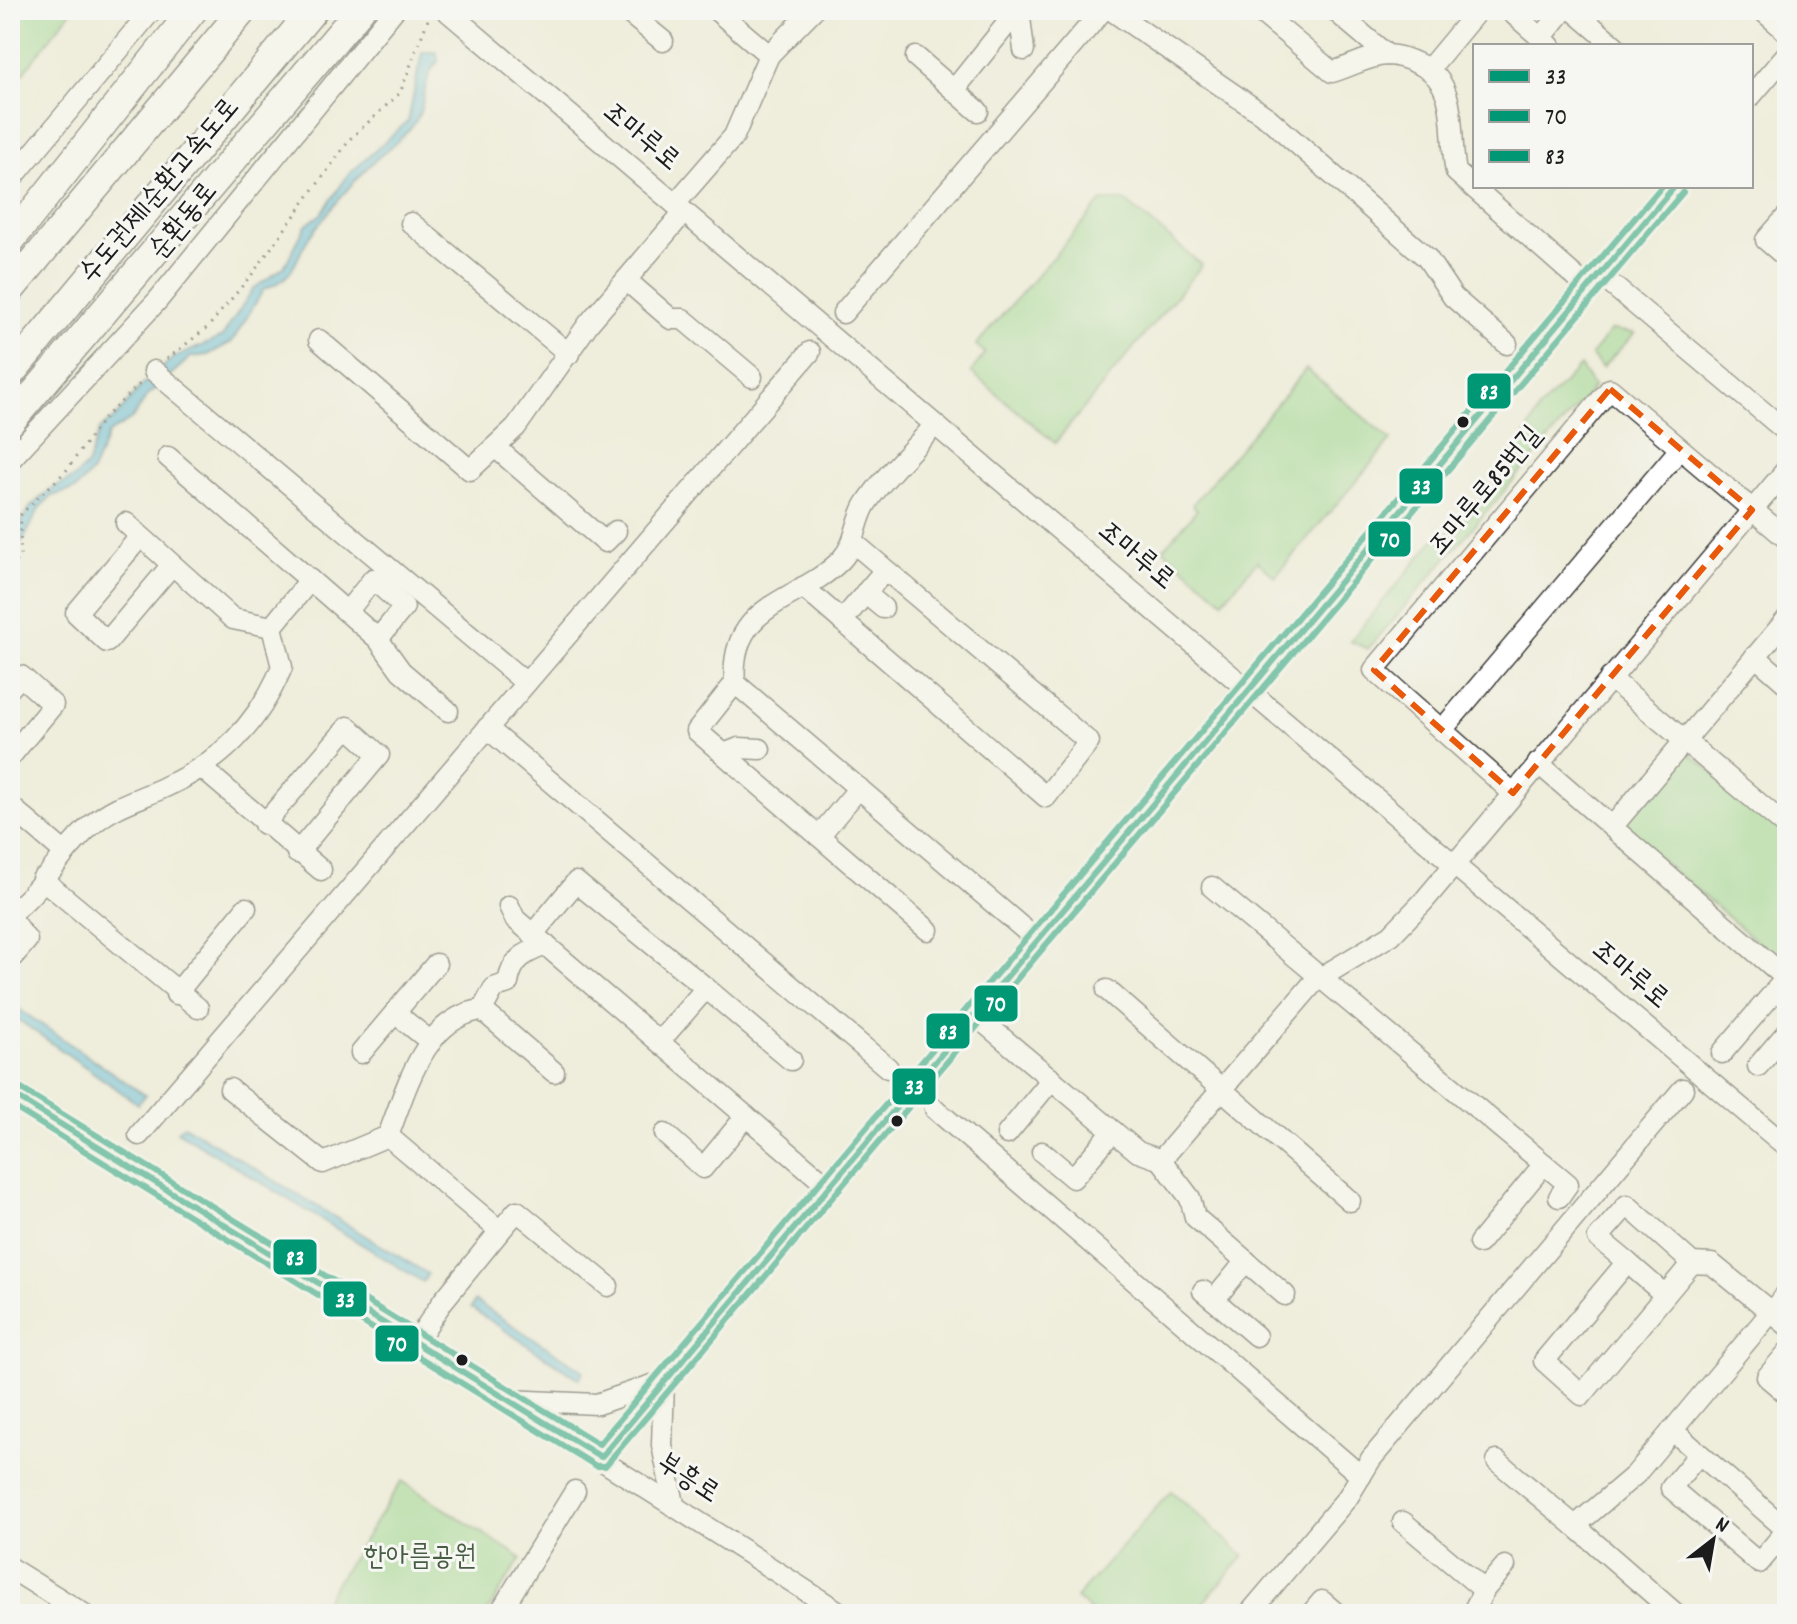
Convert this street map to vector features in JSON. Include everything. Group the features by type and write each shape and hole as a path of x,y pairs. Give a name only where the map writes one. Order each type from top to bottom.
{"highway":[{"path":"10,241 193,10"},
{"name":"수도권제1순환고속도로","path":"10,290 243,10"},
{"name":"수도권제1순환고속도로","path":"10,374 313,10"},
{"path":"10,422 360,10"}],"street":[{"path":"10,181 152,10"},
{"name":"순환동로","path":"10,460 158,300 394,10"},
{"name":"조마루로","path":"446,10 1787,1147"},
{"path":"716,10 769,55"},
{"path":"319,340 470,470 516,427 589,323 626,280 734,136 769,55 813,10"},
{"path":"1018,10 1024,50"},
{"path":"954,90 1018,10"},
{"path":"843,313 1103,10"},
{"path":"1111,10 1268,118 1427,258 1453,297 1507,344"},
{"path":"1334,10 1387,55 1411,60 1429,69 1443,84 1450,106 1456,172 1473,185"},
{"path":"1429,69 1478,10"},
{"path":"1509,10 1546,42 1564,10"},
{"path":"1573,10 1613,44"},
{"path":"1762,10 1787,32"},
{"path":"629,11 663,41"},
{"path":"1255,14 1332,72 1387,55"},
{"path":"1753,94 1787,54"},
{"path":"916,57 978,111"},
{"path":"1476,188 1787,432"},
{"path":"601,1457 1673,188"},
{"path":"1787,216 1766,240 1787,258"},
{"path":"411,223 569,354"},
{"path":"626,280 671,319 683,319 752,377"},
{"path":"139,1135 810,352"},
{"path":"154,371 526,683"},
{"name":"조마루로85번길","path":"1513,793 1374,670 1610,389 1787,539"},
{"path":"928,930 697,731 735,683 734,668 751,625 773,603 840,561 854,543 865,505 935,425"},
{"path":"495,447 605,542 616,531"},
{"path":"1442,730 1680,449"},
{"path":"168,457 378,639 401,671 448,711"},
{"path":"1161,1160 1320,977 1391,935 1787,469"},
{"path":"171,566 107,642 76,613 133,530 233,619 272,627"},
{"path":"803,587 1046,797 1089,742 854,543"},
{"path":"842,621 885,570"},
{"path":"347,612 373,579 404,607 378,639"},
{"path":"272,627 310,580"},
{"path":"865,593 883,608"},
{"path":"1612,827 1787,619"},
{"path":"10,960 27,940 10,916 64,852 108,811 203,769 253,723 282,667 272,627"},
{"path":"1755,656 1787,684"},
{"path":"10,688 21,676 53,705 10,757"},
{"path":"1610,678 1787,827"},
{"path":"735,683 1038,941"},
{"path":"264,824 348,727 379,755 297,853"},
{"path":"487,728 888,1068"},
{"path":"724,754 739,748 760,749"},
{"path":"1538,763 1787,978 1722,1053"},
{"path":"203,769 297,853 321,870"},
{"path":"819,836 859,788"},
{"path":"10,806 64,852"},
{"path":"42,879 176,994 198,1008"},
{"path":"482,1010 494,988 515,989 516,960 539,940 576,882 791,1060"},
{"path":"1212,887 1568,1184 1559,1197"},
{"path":"509,906 515,919 829,1187"},
{"path":"176,994 246,908"},
{"path":"361,1053 436,964"},
{"path":"659,1042 706,988"},
{"path":"1107,990 1350,1201"},
{"path":"230,1089 323,1163 388,1136 409,1079 431,1042 464,1012 482,1010 554,1072"},
{"path":"395,1013 431,1042"},
{"path":"975,1015 1138,1152 1161,1160 1185,1190 1195,1217 1285,1295"},
{"path":"1758,1066 1787,1032"},
{"path":"1007,1134 1052,1079"},
{"path":"1249,1614 1348,1497 1371,1459 1683,1089"},
{"name":"부흥로","path":"10,1093 414,1345 601,1457 842,1614"},
{"path":"935,1109 1361,1476"},
{"path":"665,1134 708,1173 746,1116"},
{"path":"1042,1152 1073,1178 1113,1131"},
{"path":"388,1136 500,1231"},
{"path":"1479,1243 1544,1164"},
{"path":"1665,1295 1598,1238 1627,1205 1692,1263 1712,1264 1779,1318"},
{"path":"414,1345 443,1301 517,1211 608,1286"},
{"path":"1246,1261 1209,1295 1256,1336"},
{"path":"1627,1262 1544,1361 1582,1395 1692,1263"},
{"path":"1575,1526 1635,1475 1672,1430 1779,1318 1787,1293"},
{"path":"1787,1353 1767,1377 1787,1394"},
{"path":"506,1400 597,1404 664,1381"},
{"path":"664,1381 662,1445 674,1504"},
{"path":"1672,1430 1787,1530 1759,1563 1671,1488 1699,1454"},
{"path":"1497,1461 1676,1614"},
{"path":"499,1614 575,1491"},
{"path":"1403,1522 1481,1605 1505,1566"},
{"path":"10,1568 84,1614"},
{"path":"1311,1614 1322,1601 1337,1614"}],"path":[{"path":"10,568 20,556 21,514 66,471 103,419 154,371 208,327 253,273 351,138 400,93 434,10"}],"highlighted area":[{"path":"1610,389 1752,510 1513,793 1374,670"}],"green space":[{"path":"10,10 72,10 10,90"},
{"path":"1102,201 1125,201 1202,265 1055,443 971,372 985,353 976,345"},
{"path":"1611,330 1635,333 1602,368 1591,355"},
{"path":"1580,366 1594,387 1368,649 1350,641 1433,541 1460,525 1512,463 1539,409"},
{"path":"1306,369 1391,440 1275,577 1257,561 1223,601 1163,549 1197,510 1192,505"},
{"path":"1684,748 1787,835 1786,966 1619,825"},
{"name":"한아름공원","path":"402,1481 521,1558 486,1614 316,1614"},
{"path":"1171,1491 1244,1556 1193,1614 1094,1614 1076,1598"}],"water":[{"path":"422,52 437,52 438,62 432,69 414,124 340,198 306,241 290,272 264,289 232,342 208,355 191,357 148,395 132,419 109,433 92,472 76,489 52,496 40,507 23,541 10,551 10,541 31,506 51,489 74,478 87,465 100,429 115,418 142,385 173,358 222,337 253,289 284,267 306,225 321,214 349,174 408,121"},
{"path":"10,1003 146,1095 138,1104 10,1014"},
{"path":"184,1125 428,1274 423,1282 177,1131"},
{"path":"475,1301 584,1371 579,1379 471,1308"}],"transit line":[{"name":"83","path":"15,1085 599,1444 1660,188"},
{"name":"33","path":"10,1093 601,1457 1673,188"},
{"name":"70","path":"10,1105 596,1466 605,1466 1683,192"}]}
